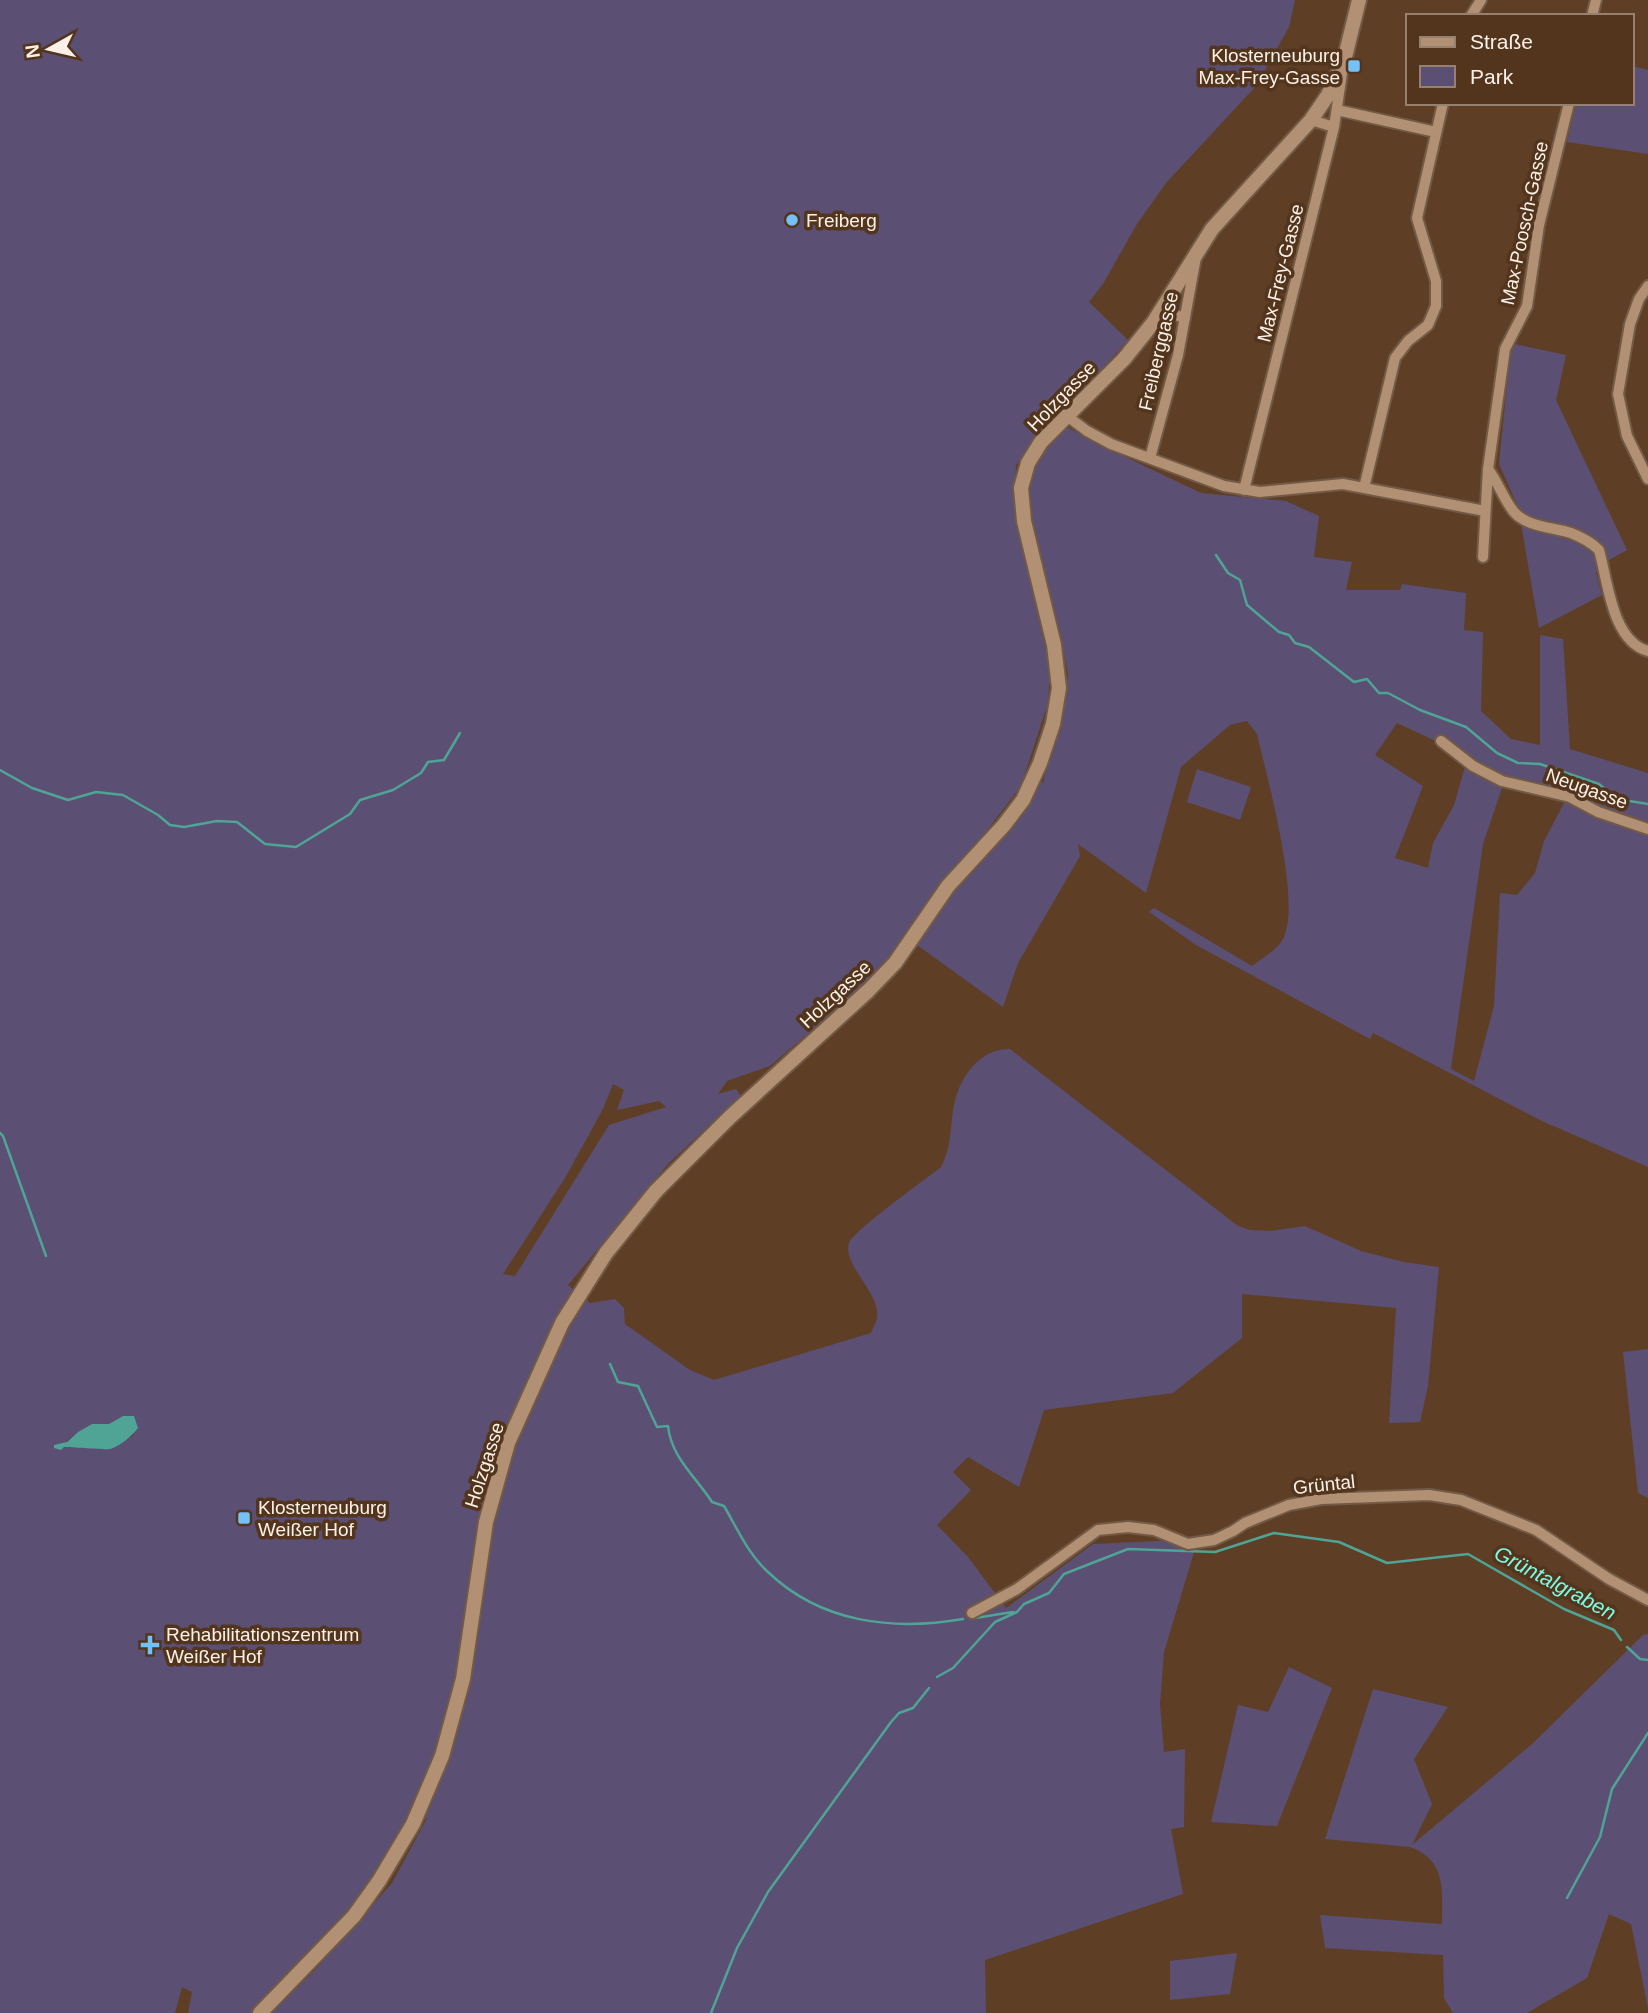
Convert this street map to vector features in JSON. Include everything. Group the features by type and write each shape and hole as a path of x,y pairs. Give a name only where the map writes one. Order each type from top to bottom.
{"street":[{"name":"Holzgasse","path":"260,2013 354,1916 379,1881 413,1824 442,1756 463,1679 486,1522 508,1443 562,1323 606,1253 656,1191 730,1117 895,963 934,904 1004,825 1032,784 1053,724 1059,688 1054,645 1024,521 1021,488 1028,463 1033,453 1067,416 1124,359 1162,311 1212,229 1311,121 1328,95 1343,63 1359,0"},
{"name":"Max-Frey-Gasse","path":"1244,490 1334,127 1343,63"},
{"path":"1364,488 1395,358 1408,341 1428,325 1436,306 1436,281 1416,218 1443,105"},
{"name":"Max-Poosch-Gasse","path":"1483,557 1488,469 1505,349 1527,306 1539,225 1569,105"},
{"path":"1337,110 1436,132"},
{"path":"1311,121 1334,127"},
{"name":"Freiberggasse","path":"1150,458 1178,355 1197,252"},
{"path":"1648,286 1639,299 1630,324 1618,394 1627,436 1648,479"},
{"path":"1162,311 1185,318"},
{"path":"1067,416 1099,439 1188,474 1244,490 1273,492 1335,484 1485,511"},
{"path":"1488,469 1498,481 1514,512 1534,524 1570,533 1590,542 1599,550 1618,625 1628,640 1648,651"},
{"name":"Neugasse","path":"1441,741 1473,766 1502,780 1570,797 1598,812 1648,829"},
{"name":"Grüntal","path":"972,1613 1017,1588 1098,1530 1128,1527 1154,1530 1188,1544 1214,1540 1245,1523 1289,1505 1321,1499 1429,1495 1461,1500 1536,1530 1609,1579 1648,1600"},
{"path":"1401,1497 1404,1510"}],"green space":[{"path":"0,0 1295,0 1289,27 1256,86 1166,183 1089,302 1128,340 1016,465 1015,506 1050,667 1048,703 1021,786 874,977 770,1066 727,1081 718,1094 736,1089 741,1096 669,1163 568,1285 590,1303 615,1299 624,1308 625,1324 690,1370 714,1380 871,1333 877,1318 877,1309 851,1260 849,1243 876,1217 941,1167 948,1148 955,1100 966,1075 985,1056 1010,1049 1238,1226 1270,1231 1305,1226 1361,1251 1404,1262 1439,1267 1428,1386 1420,1422 1389,1423 1396,1308 1242,1294 1242,1338 1173,1393 1044,1410 1019,1487 968,1457 953,1472 971,1490 937,1525 968,1557 1006,1608 1093,1544 1198,1539 1164,1652 1160,1704 1164,1752 1185,1749 1184,1827 1171,1829 1183,1894 985,1960 986,2013 271,2013 315,1970 392,1883 427,1818 413,1813 386,1863 353,1909 251,2013 188,2013 192,1992 182,1987 175,2013 0,2013","holes":["613,1084 624,1090 617,1110 659,1101 666,1107 609,1125 515,1276 503,1274 565,1178 603,1109","123,1416 134,1435 122,1441 63,1447 78,1432 92,1424 109,1424"]},
{"path":"1634,66 1648,70 1648,154 1567,142 1576,105 1634,105"},
{"path":"1515,344 1566,355 1556,400 1627,550 1609,560 1596,572 1602,595 1539,628 1518,507 1499,464 1510,353"},
{"path":"1064,425 1201,493 1286,501 1319,516 1314,557 1352,562 1346,590 1400,590 1402,584 1466,593 1464,630 1483,632 1481,711 1511,739 1540,745 1540,635 1563,639 1570,749 1648,773 1648,1167 1542,1121 1373,1033 1370,1039 1196,945 1149,912 1154,908 1252,966 1281,942 1287,926 1289,902 1286,873 1275,809 1257,734 1247,721 1230,725 1181,767 1146,893 1078,844 1080,856 1018,963 1003,1007 917,945 931,918 1038,780 1043,783 1068,675 1059,628 1031,524 1026,488 1032,466 1042,449","holes":["1397,723 1468,756 1454,805 1433,843 1428,868 1395,858 1423,786 1375,755","1502,788 1532,790 1565,801 1544,841 1535,873 1517,895 1500,893 1494,1006 1474,1081 1451,1069 1483,844"]},
{"path":"1197,769 1251,787 1240,820 1187,802"},
{"path":"1648,1349 1648,1498 1638,1493 1623,1352"},
{"path":"1648,1634 1648,2008 1631,1924 1609,1914 1587,1978 1527,2013 1453,2013 1444,1998 1443,1955 1325,1948 1320,1915 1442,1924 1440,1878 1431,1860 1422,1853 1410,1847 1325,1839 1373,1689 1448,1707 1414,1759 1432,1804 1412,1845 1532,1744 1643,1635"},
{"path":"1289,1667 1332,1688 1277,1826 1211,1822 1238,1705 1268,1712"},
{"path":"1237,1953 1230,1994 1170,2000 1170,1961"}],"water":[{"path":"123,1416 134,1416 138,1428 114,1448 54,1448 54,1445 67,1442 92,1424 109,1424"}],"waterway":[{"path":"1216,555 1228,573 1240,580 1247,605 1279,632 1289,635 1295,643 1309,647 1354,682 1367,679 1379,693 1388,693 1420,710 1466,727 1497,753 1518,763 1540,764 1599,784 1617,799 1648,804"},
{"path":"0,770 32,788 68,800 96,792 123,795 170,825 184,827 217,821 237,822 265,844 296,847 350,814 360,800 393,790 421,773 428,762 444,760 460,733"},
{"path":"0,1133 46,1256"},
{"path":"610,1364 618,1382 638,1386 657,1427 668,1426 674,1447 685,1466 712,1502 724,1506 761,1565 789,1589 811,1603 859,1619 910,1624 963,1619"},
{"name":"Grüntalgraben","path":"937,1677 953,1668 995,1622 1017,1612 1024,1604 1049,1593 1064,1574 1128,1549 1215,1552 1274,1533 1339,1542 1387,1563 1468,1554 1564,1609 1614,1630 1621,1640"},
{"path":"975,1618 1013,1612"},
{"name":"Grüntalgraben","path":"1627,1647 1640,1659 1648,1660"},
{"path":"711,2013 737,1948 768,1892 891,1722 899,1713 913,1708 929,1688"},
{"name":"Grüntalgraben","path":"1567,1898 1600,1837 1612,1789 1648,1733"}],"place":[{"name":"Klosterneuburg Max-Frey-Gasse","path":"1354,66"},
{"name":"Freiberg","path":"792,220"},
{"name":"Klosterneuburg Weißer Hof","path":"244,1518"},
{"name":"Rehabilitationszentrum Weißer Hof","path":"150,1645"}]}
